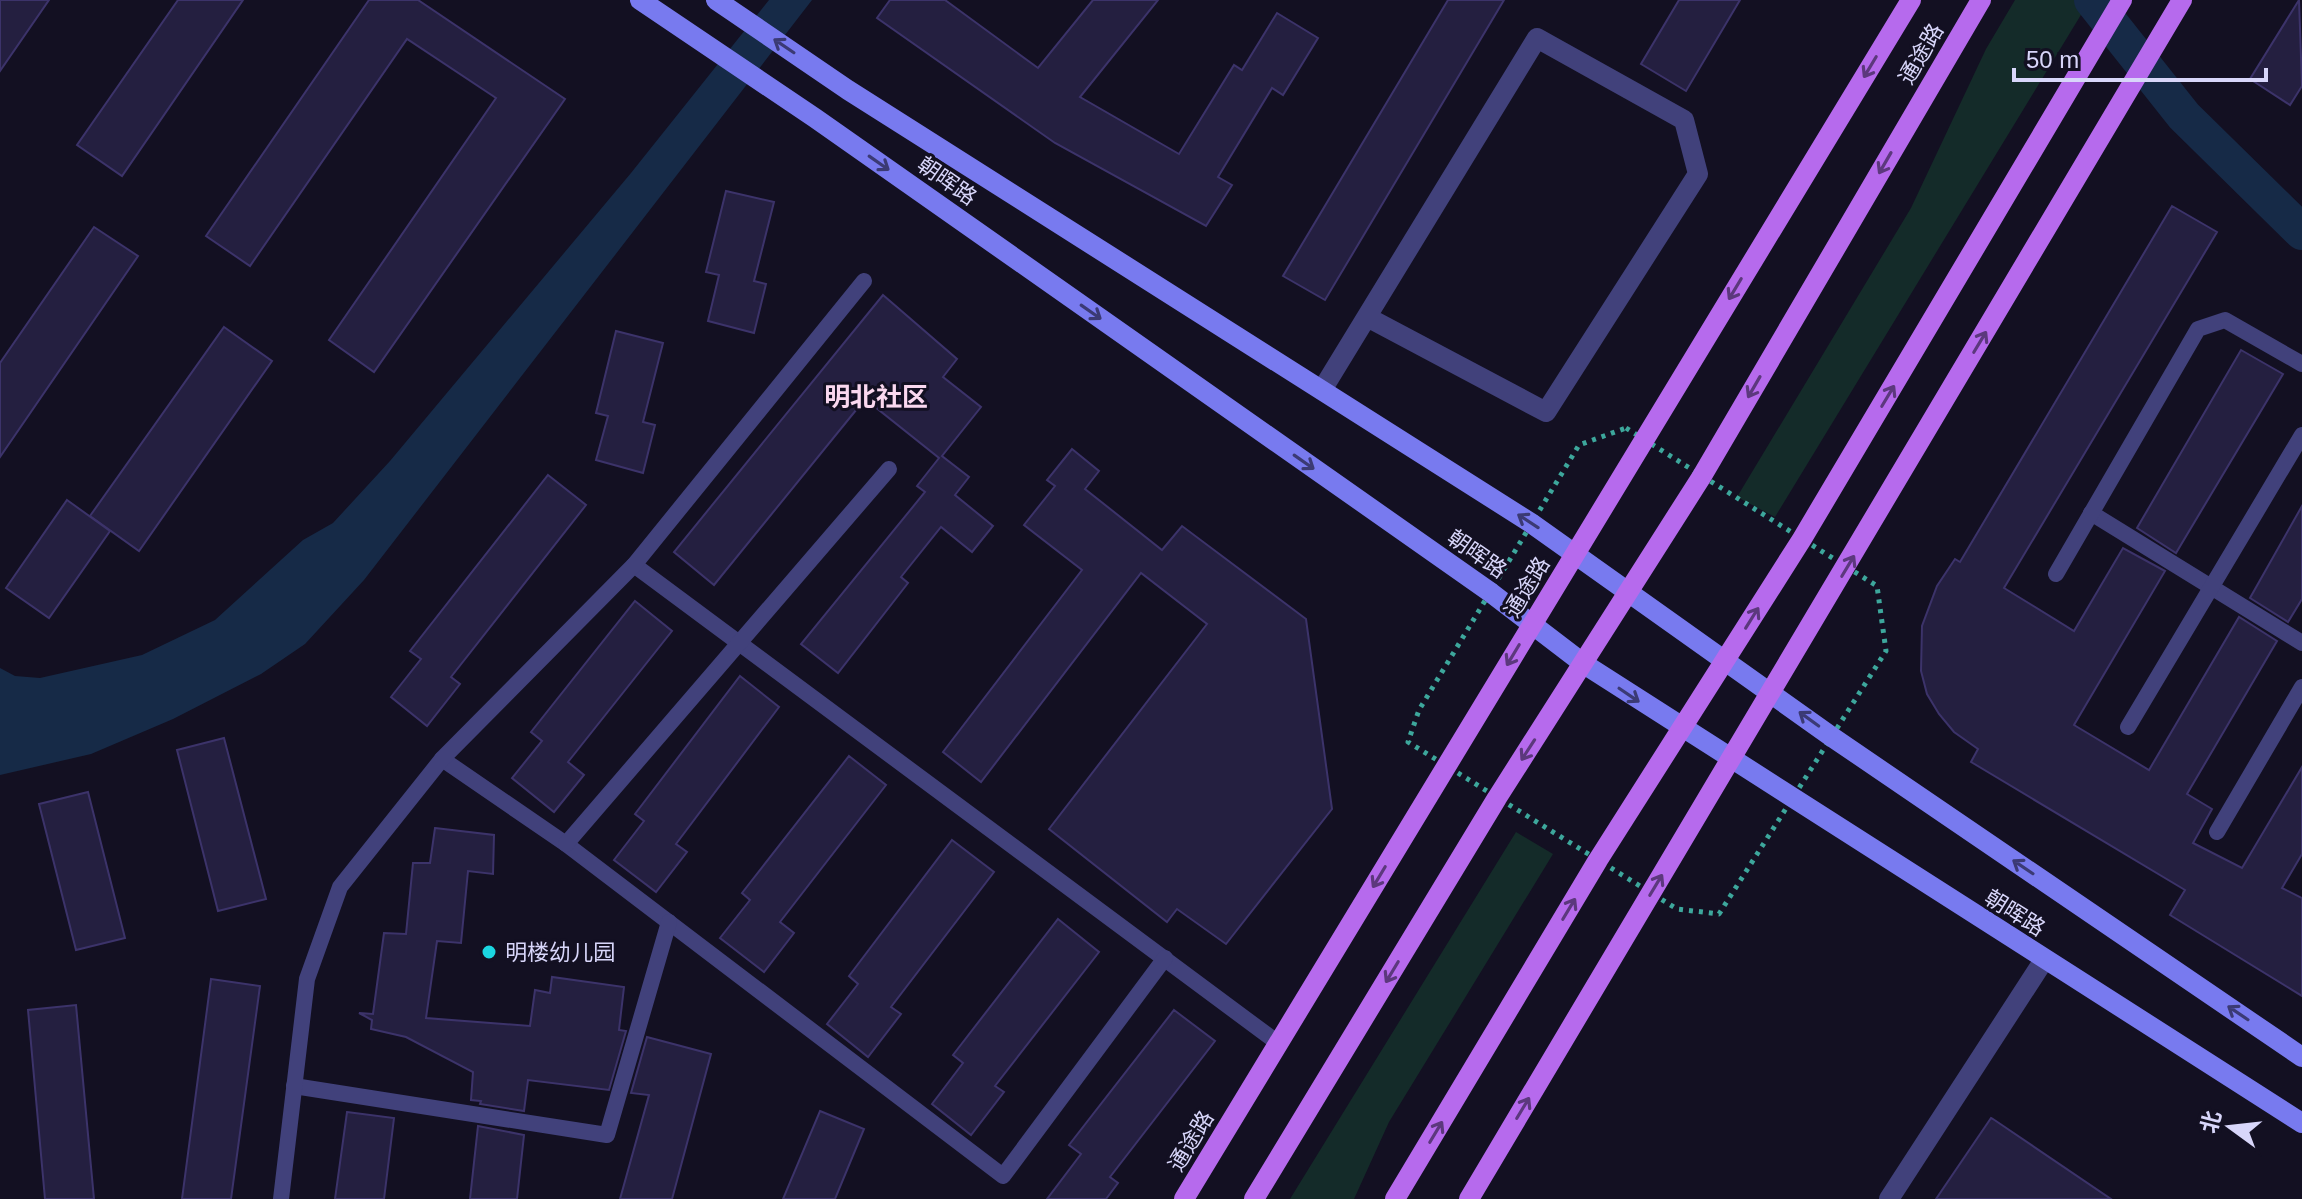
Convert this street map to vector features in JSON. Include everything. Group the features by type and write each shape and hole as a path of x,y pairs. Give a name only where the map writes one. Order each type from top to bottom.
{"main road":[{"name":"朝晖路","path":"716,0 848,90 1575,553 2302,1057"},
{"name":"通途路","path":"1184,1199 1911,0"},
{"name":"通途路","path":"1254,1199 1497,798 1702,476 1981,0"},
{"path":"1395,1199 1598,860 1726,659 2057,113 2122,0"},
{"path":"1472,1198 2182,0"},
{"name":"朝晖路","path":"641,1 815,118 1584,664 1730,761 2302,1123"}],"street":[{"path":"1322,390 1537,38 1684,120 1698,174 1546,412 1367,317"},
{"path":"1889,1199 2044,960"}],"lane":[{"path":"281,1199 307,979 340,887 442,759 634,565 864,281"},
{"path":"2056,574 2198,329 2225,320 2302,364"},
{"path":"2128,727 2302,435"},
{"path":"566,844 889,469"},
{"path":"2091,513 2302,643"},
{"path":"634,565 1278,1043"},
{"path":"2217,832 2302,687"},
{"path":"442,759 566,844 1003,1176 1165,958"},
{"path":"294,1086 607,1135 669,922"}],"green space":[{"path":"2015,0 2090,0 1775,517 1737,497 1911,208 1986,49"},
{"path":"1516,832 1553,854 1389,1122 1354,1199 1290,1199"}],"water":[{"path":"769,0 812,0 364,580 305,644 261,674 173,719 91,754 0,775 0,668 15,676 40,678 142,655 215,620 303,540 333,523 390,461 631,173"}],"building":[{"path":"0,0 49,0 0,71"},
{"path":"178,0 243,0 122,176 77,145"},
{"path":"369,0 418,0 565,99 374,372 329,340 496,98 407,39 250,266 206,236"},
{"path":"890,0 945,0 1038,68 1093,0 1158,0 1080,97 1179,154 1234,65 1242,70 1277,13 1318,38 1283,95 1272,88 1218,177 1232,185 1206,226 1055,143 877,18"},
{"path":"1448,0 1504,0 1325,300 1283,276"},
{"path":"1679,0 1740,0 1686,91 1641,64"},
{"path":"2299,0 2302,86 2290,105 2250,79"},
{"path":"726,191 774,202 754,281 766,284 754,333 708,321 719,275 706,272"},
{"path":"2172,206 2217,232 2004,588 2074,631 2123,548 2165,571 2074,725 2149,770 2239,617 2277,641 2187,794 2212,809 2193,843 2242,868 2302,767 2302,854 2282,888 2302,898 2302,996 2170,915 2185,890 1971,762 1978,749 1954,732 1939,714 1927,694 1921,671 1922,626 1937,586 1955,559 1960,562"},
{"path":"94,227 138,256 0,457 0,363"},
{"path":"883,295 957,359 943,377 981,407 942,456 969,477 955,495 993,526 972,552 941,527 901,577 908,583 838,673 801,644 925,492 917,486 939,458 865,399 714,585 674,552"},
{"path":"224,327 272,361 139,551 90,516"},
{"path":"616,331 663,343 643,422 655,425 643,473 596,460 608,416 596,413"},
{"path":"2241,350 2283,374 2176,553 2137,528"},
{"path":"1072,449 1099,471 1085,489 1162,550 1182,526 1306,619 1332,809 1226,944 1177,909 1167,922 1049,829 1207,624 1141,573 981,782 943,752 1082,570 1024,525 1055,486 1047,480"},
{"path":"548,475 586,505 451,677 460,684 427,726 391,697 421,659 410,651"},
{"path":"67,500 110,531 49,618 6,588"},
{"path":"2302,506 2302,599 2288,622 2250,598"},
{"path":"635,601 672,631 568,762 584,775 554,812 512,778 542,741 531,732"},
{"path":"740,676 779,707 676,844 687,852 656,892 614,860 644,821 635,814"},
{"path":"224,738 266,899 218,911 177,750"},
{"path":"849,756 886,785 780,922 794,933 764,972 720,938 750,900 742,893"},
{"path":"88,792 125,938 76,950 39,804"},
{"path":"435,828 494,835 493,874 468,871 461,943 437,941 426,1018 530,1026 535,990 550,993 552,977 624,987 619,1030 626,1031 609,1090 528,1080 524,1111 480,1104 481,1101 471,1100 473,1072 406,1037 371,1029 372,1020 359,1013 373,1014 384,933 406,934 413,863 430,863"},
{"path":"952,840 994,872 891,1007 901,1014 868,1057 827,1024 858,984 849,976"},
{"path":"1058,919 1099,952 995,1086 1004,1092 971,1135 932,1104 963,1063 953,1055"},
{"path":"211,979 260,986 231,1199 182,1199"},
{"path":"76,1005 94,1199 45,1199 28,1010"},
{"path":"1174,1010 1215,1041 1110,1177 1118,1183 1106,1199 1047,1199 1081,1154 1069,1145"},
{"path":"647,1037 711,1054 672,1199 620,1199 649,1095 631,1093"},
{"path":"820,1111 864,1129 835,1199 783,1199"},
{"path":"347,1112 394,1118 384,1199 335,1199"},
{"path":"1993,1119 2111,1199 1936,1199"},
{"path":"478,1126 524,1135 517,1199 470,1199"}],"waterway":[{"path":"2092,0 2184,116 2302,232"}],"place":[{"name":"明楼幼儿园","path":"489,952"}],"district":[{"name":"明北社区","path":"876,397"}]}
